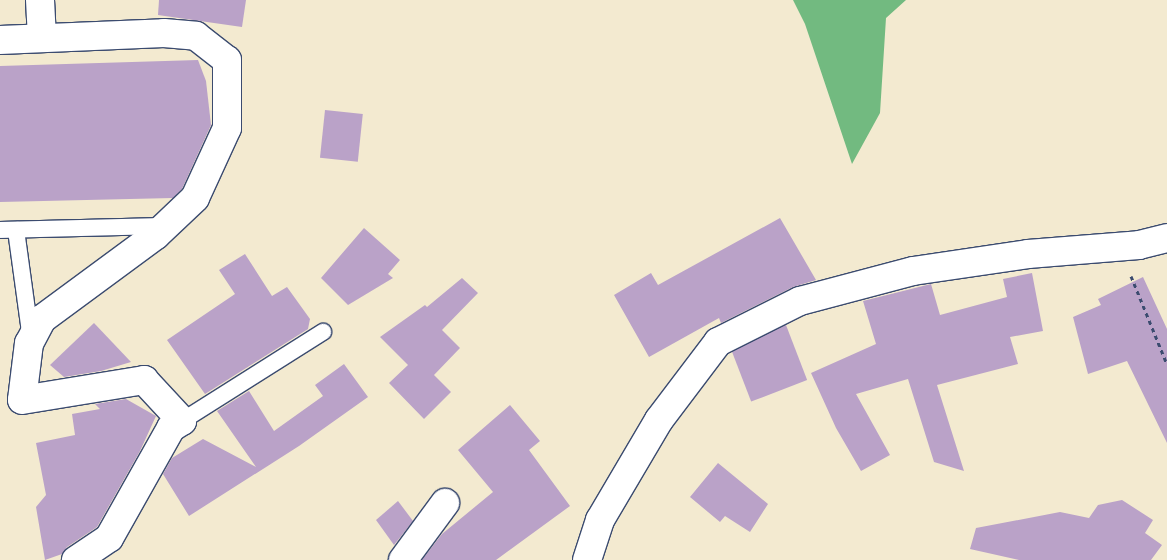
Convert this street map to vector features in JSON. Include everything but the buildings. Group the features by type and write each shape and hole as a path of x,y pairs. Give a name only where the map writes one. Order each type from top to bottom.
{"street":[{"path":"40,0 42,38"},
{"path":"0,40 164,32 196,36 227,60 227,128 195,198 166,226 42,319 29,343 22,400 144,380 182,421 171,428 109,538 76,560"},
{"path":"587,560 600,520 659,420 718,342 800,301 913,271 1028,254 1139,245 1167,238"},
{"path":"403,560 445,503"}],"lane":[{"path":"31,340 8,230 166,226"},
{"path":"182,421 323,332"}],"path":[{"path":"1119,246 1167,364"}],"green space":[{"path":"793,0 906,0 886,18 880,113 852,164 805,24"}]}
